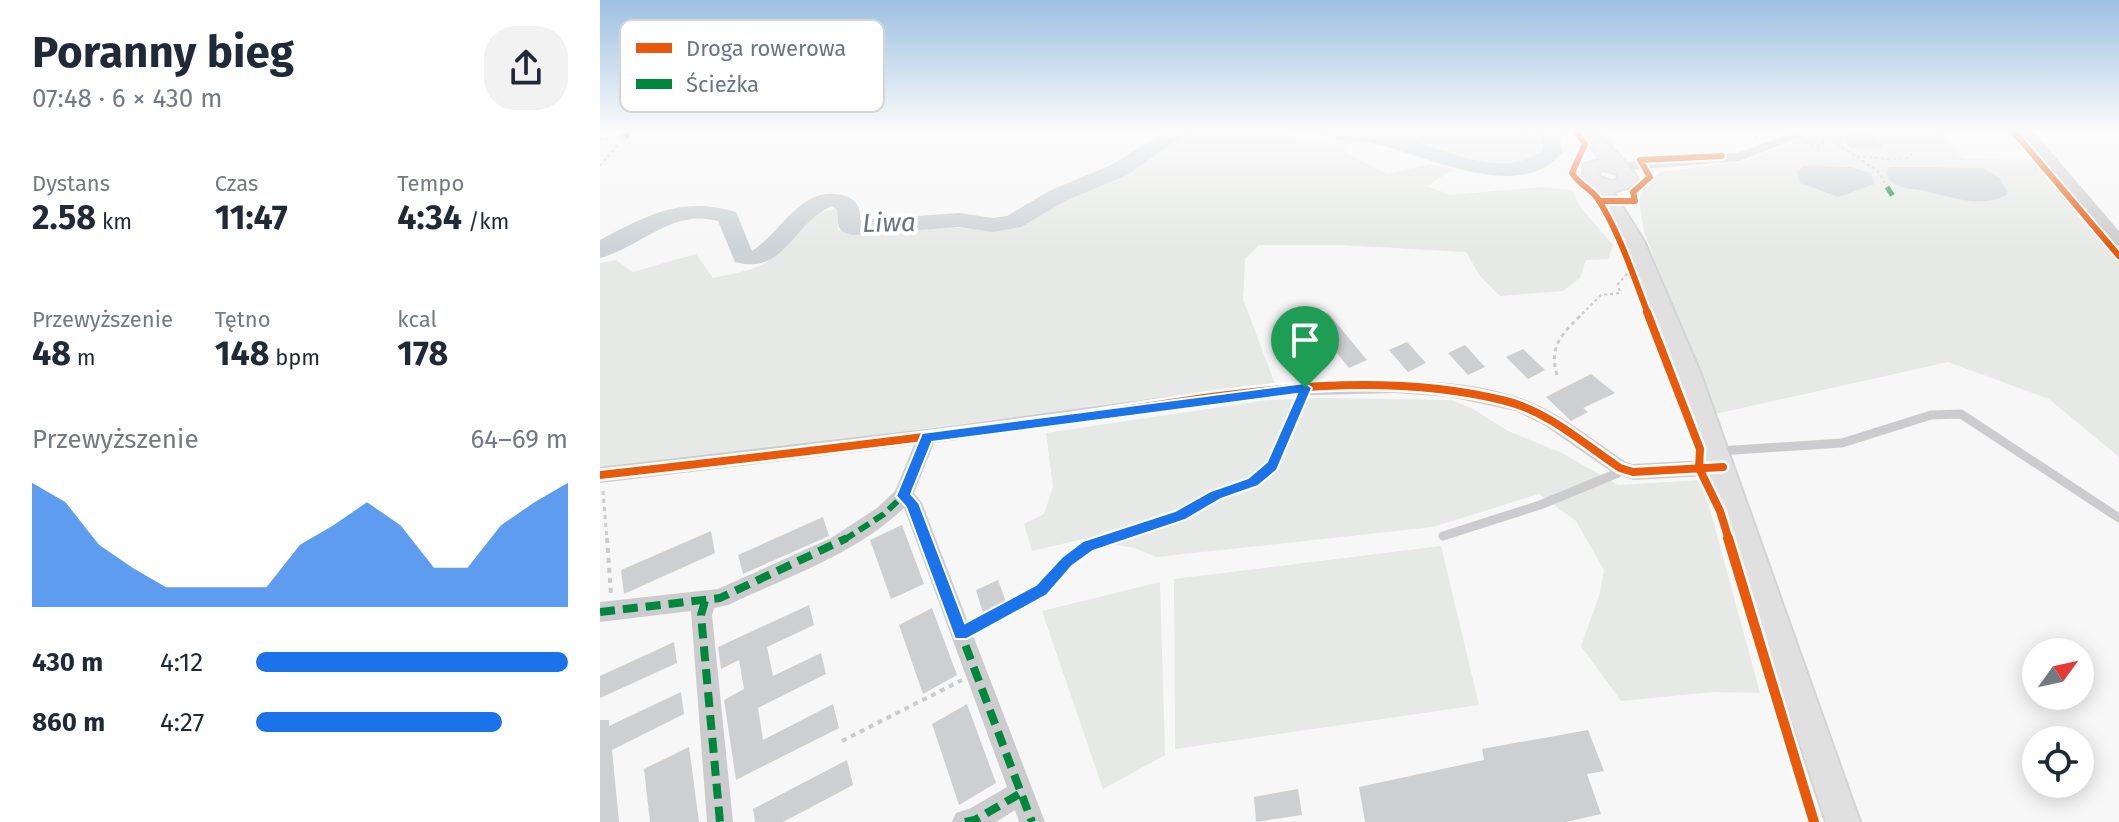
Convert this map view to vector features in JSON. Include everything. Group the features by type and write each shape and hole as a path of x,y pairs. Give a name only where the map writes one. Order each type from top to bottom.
{"main road":[{"path":"1596,170 1634,241"},
{"path":"1620,170 1634,241 1720,459 1843,822"},
{"path":"1596,175 1618,186 1623,174"}],"street":[{"path":"1623,174 1653,170"},
{"path":"2059,170 2119,241"},
{"path":"601,475 1305,388 1391,388 1504,400 1549,421 1620,468 1650,473 1720,459"},
{"path":"606,612 720,598 838,544 884,514 903,496 927,437"},
{"path":"903,496 912,503 1032,822"},
{"path":"705,601 701,615 720,822"},
{"path":"965,822 1021,793"}],"lane":[{"path":"1720,459 1846,443 1948,412 1961,414 2119,518"},
{"path":"1443,536 1540,505 1618,473 1620,468"}],"path":[{"path":"1877,170 1887,187"},
{"path":"1557,375 1553,362 1557,338 1601,295 1620,293 1618,284 1631,270"},
{"path":"961,634 1041,590 1067,562 1088,546 1180,516 1216,495 1253,482 1273,466 1305,388"},
{"path":"601,475 606,612"},
{"path":"842,741 976,672"}],"shaded area":[{"path":"1132,170 1381,170 1388,174 1403,170 1452,170 1427,186 1450,195 1541,187 1572,190 1581,208 1613,245 1608,259 1586,260 1580,278 1563,291 1500,296 1480,276 1466,252 1342,245 1259,245 1245,259 1243,299 1275,384 600,470 600,263 616,260 633,272 696,254 713,278 763,264 806,221 825,211 837,209 838,230 948,227 990,230 1033,217 1056,202"},
{"path":"1862,170 1871,173 1875,184 1838,197 1800,183 1797,171"},
{"path":"1887,170 1986,170 2000,178 2008,194 1989,201 1970,201 1906,188 1895,184 1886,175"},
{"path":"2044,170 2084,223 2119,261 2119,457 2049,399 1948,362 1715,414 1644,232 1639,198 1643,187 1661,172"},
{"path":"1268,400 1451,400 1473,409 1508,431 1562,453 1618,485 1702,480 1760,693 1714,692 1621,701 1581,646 1600,593 1604,570 1576,521 1539,494 1433,527 1157,557 1134,548 1083,539 1032,551 1024,524 1044,514 1053,487 1046,433"},
{"path":"1441,546 1479,705 1175,749 1174,579"},
{"path":"1160,582 1165,755 1103,789 1042,611"}],"building":[{"path":"1328,313 1367,360 1349,368 1331,346 1336,344 1315,318"},
{"path":"1294,331 1307,347 1303,349 1314,364 1295,372 1274,347 1283,344 1278,337"},
{"path":"1407,342 1426,363 1408,372 1389,350"},
{"path":"1465,345 1485,367 1468,375 1448,353"},
{"path":"1523,349 1545,370 1528,379 1506,357"},
{"path":"1591,374 1615,393 1583,408 1588,412 1571,421 1546,397"},
{"path":"823,517 829,536 743,574 738,555"},
{"path":"902,525 924,584 891,599 870,540"},
{"path":"711,531 715,553 624,594 621,570"},
{"path":"998,580 1006,602 983,613 976,590"},
{"path":"809,605 814,625 767,647 773,676 821,653 826,674 758,708 763,740 833,704 839,728 736,780 724,700 744,689 739,660 721,669 718,647"},
{"path":"932,608 957,675 923,694 899,625"},
{"path":"674,642 677,663 600,698 600,676"},
{"path":"681,692 684,714 612,750 619,822 600,822 600,720 609,720 609,726"},
{"path":"967,704 996,783 959,805 932,724"},
{"path":"1588,730 1604,771 1587,774 1601,814 1566,822 1365,822 1359,787 1484,760 1482,749"},
{"path":"689,747 699,822 650,822 644,769"},
{"path":"847,760 853,785 783,822 755,822 753,809"},
{"path":"1298,789 1302,815 1256,822 1254,797"}],"waterway":[{"name":"Liwa","path":"600,250 662,219 694,211 728,217 743,257 757,258 810,209 832,199 843,202 847,207 848,225 852,228 959,220 993,225 1013,222 1057,196 1118,170"}],"marked path":[{"path":"1887,187 1895,199"},
{"path":"600,612 720,598 838,544 884,514 903,496 927,437"},
{"path":"903,496 912,503 1032,822"},
{"path":"705,601 701,615 720,822"},
{"path":"965,822 975,820 1021,793"}],"cycle path":[{"path":"1573,170 1580,186 1596,195 1622,247 1700,449 1699,468 1720,511 1814,822"},
{"path":"1599,201 1635,201 1633,192 1650,177 1646,170"},
{"path":"2046,170 2119,256"},
{"path":"600,475 942,435 1224,396 1338,386 1394,386 1450,391 1506,401 1536,412 1620,468 1633,472 1723,467"}],"route":[{"path":"1305,388 1273,466 1253,482 1216,495 1180,516 1088,546 1067,562 1041,590 961,634 912,503 903,496 927,437 1305,388"}]}
